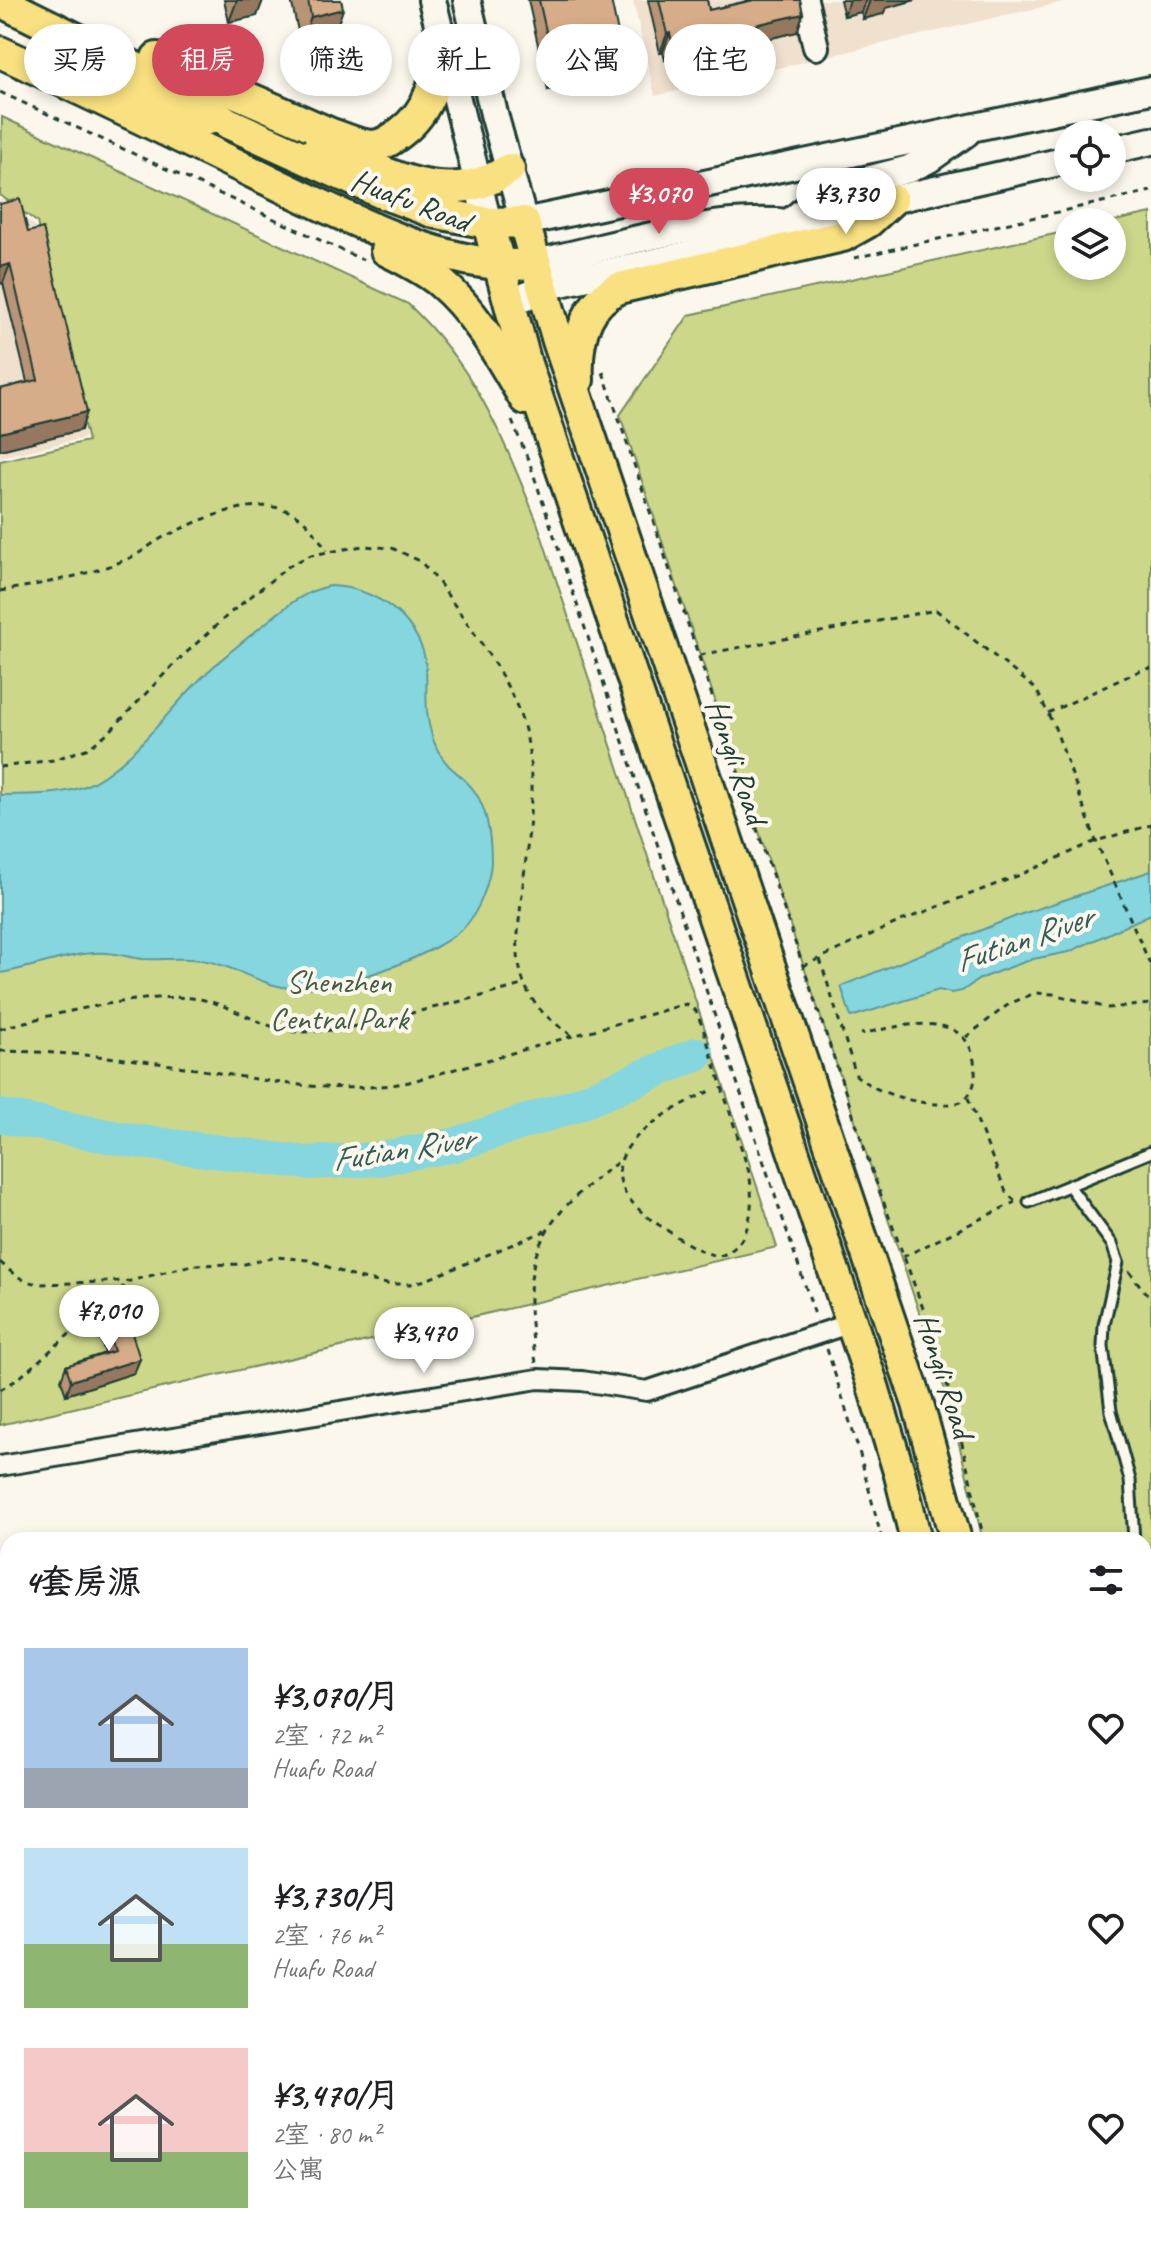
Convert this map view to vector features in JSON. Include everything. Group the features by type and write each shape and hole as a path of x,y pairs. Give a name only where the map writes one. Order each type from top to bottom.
{"main road":[{"path":"432,0 438,24"},
{"name":"Hongli Road","path":"467,0 509,169 578,398 918,1404 954,1532"},
{"name":"Huafu Road","path":"0,1 50,24"},
{"name":"Huafu Road","path":"0,52 24,63"},
{"path":"136,52 360,144 374,146 387,143 419,115 430,96"},
{"name":"Huafu Road","path":"136,67 180,90 228,123 281,149 433,212 488,223 524,222 1151,90"},
{"name":"Huafu Road","path":"136,95 170,108 228,123 264,124 291,131 421,185 458,189 478,185 509,169"},
{"name":"Huafu Road","path":"93,96 345,216 443,254 540,275 749,241 789,223 1054,163"},
{"path":"456,96 526,364 892,1446 914,1532"},
{"name":"Huafu Road","path":"789,223 817,200 851,184 909,169 976,127"},
{"path":"1126,147 1151,141"},
{"path":"578,398 577,367 582,331 589,314 609,292 843,236 868,222 892,200"},
{"path":"345,216 384,249 441,283 464,307 497,353 553,447"},
{"name":"Huafu Road","path":"510,305 540,275"}],"street":[{"path":"805,0 816,47"},
{"path":"0,1466 538,1379 582,1381 647,1391 851,1323"}],"lane":[{"path":"1029,1202 1151,1152"},
{"path":"1070,1187 1112,1244 1118,1262 1104,1325 1103,1346 1111,1411 1130,1480 1133,1532"}],"path":[{"path":"0,92 366,261"},
{"path":"843,257 857,258 1151,191"},
{"path":"601,364 803,966 927,1319 953,1404 982,1532"},
{"path":"509,414 535,478 821,1333 859,1451 880,1532"},
{"path":"0,591 109,565 139,553 200,519 242,508 262,507 299,517 328,552"},
{"path":"0,767 53,760 89,748 111,730 194,645 289,566 311,555 363,546 392,548 410,554 429,568 516,703 524,725 530,760 530,811 516,940 519,966 539,1009 571,1035"},
{"path":"700,655 936,610 1036,689 1096,841 1151,966"},
{"path":"1048,713 1151,668"},
{"path":"803,966 901,921 1020,875 1096,841 1151,825"},
{"path":"820,959 856,1075 863,1082 889,1094 933,1103 954,1104 968,1098 976,1072 973,1052 966,1037 944,1026 932,1025 904,1025 861,1034"},
{"path":"0,1029 76,1011 147,999 199,999 300,1032 364,1024 525,984"},
{"path":"966,1037 1009,1004 1035,993 1053,994 1108,1008 1151,1004"},
{"path":"0,1051 106,1056 285,1084 350,1089 409,1082 686,1004 696,1011 750,1180 749,1221 738,1243 725,1254 712,1255 645,1215 624,1193 620,1177 622,1159"},
{"path":"538,1379 531,1322 530,1277 545,1231 562,1209 622,1159 640,1133 656,1119 710,1091"},
{"path":"968,1098 1006,1192 1015,1202"},
{"path":"903,1257 1015,1202 1029,1202"},
{"path":"0,1262 17,1278 29,1283 65,1285 130,1281 192,1265 245,1264 276,1257 309,1260 358,1278 387,1284 410,1284 545,1231"},
{"path":"1118,1262 1134,1275 1151,1300"},
{"path":"0,1390 18,1379 130,1281"}],"shaded area":[{"path":"633,0 1072,0 776,68 776,24 664,24 664,94 655,96 648,65 648,24 638,24"},
{"path":"0,199 35,226 85,438 0,457"}],"green space":[{"name":"Shenzhen Central Park","path":"2,117 408,304 452,353 470,379 499,432 537,522 777,1247 0,1425 0,461 88,441 37,222 0,195"},
{"path":"1151,213 1151,1532 981,1532 947,1396 620,415 689,315 1054,234 1054,280 1126,280 1126,218"}],"water":[{"path":"330,586 359,591 386,604 408,624 423,651 427,711 434,740 444,760 475,792 488,826 489,877 468,923 435,948 384,970 357,979 307,988 289,988 261,981 206,961 143,959 107,953 67,957 0,973 0,795 65,791 99,779 127,757 226,655 296,600"},
{"path":"1151,871 1151,914 1069,952 1033,959 997,972 962,991 951,993 939,990 851,1017 841,986 1019,915"}],"building":[{"path":"308,0 341,0 343,9 311,17"},
{"path":"539,0 611,0 616,24 544,24"},
{"path":"659,0 707,0 709,10 754,0 800,0 803,14 759,24 665,24"},
{"path":"20,199 28,232 43,228 87,412 0,433 0,389 38,380 10,264 0,267 0,204"},
{"path":"127,1318 140,1359 71,1381 66,1366 114,1351 106,1325"}],"waterway":[{"name":"Futian River","path":"0,1116 134,1141 307,1163 377,1159 454,1145 573,1106 697,1054"}]}
